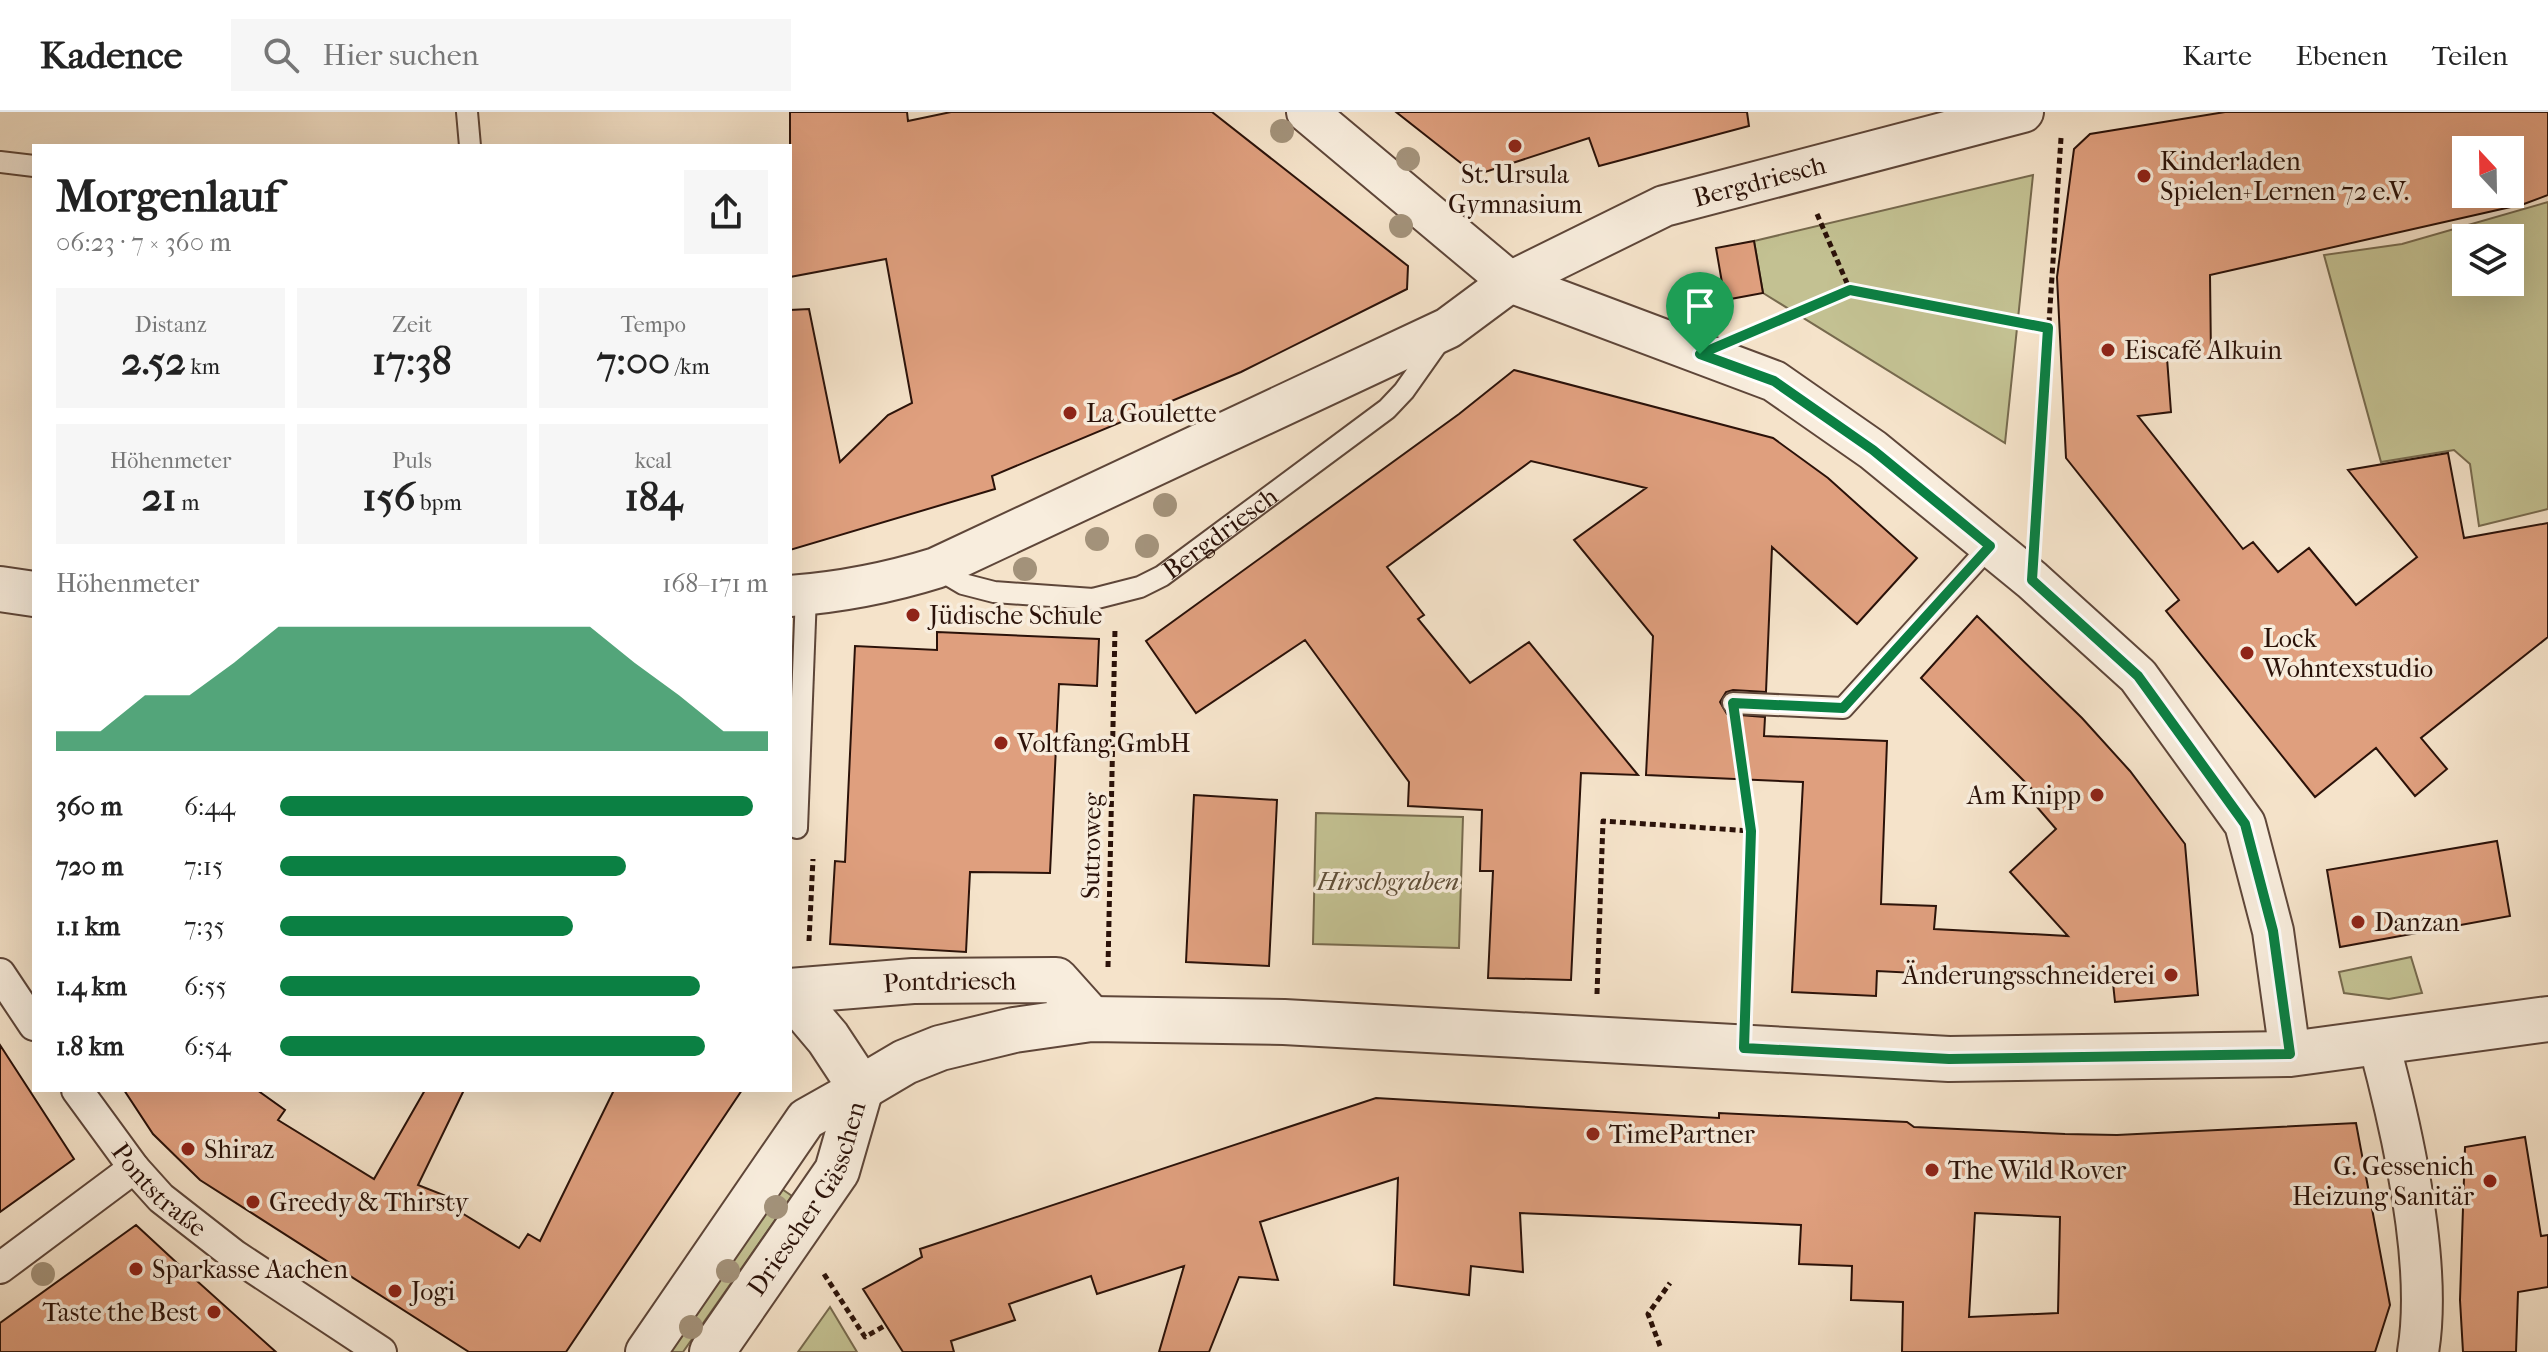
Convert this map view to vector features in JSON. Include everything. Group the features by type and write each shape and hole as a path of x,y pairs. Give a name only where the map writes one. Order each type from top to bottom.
{"street":[{"path":"1307,112 1510,282 1774,381 1873,450 2032,580 2138,676 2245,824 2273,931 2290,1054"},
{"name":"Bergdriesch","path":"798,595 892,582 936,568 1448,328 1510,282 1664,206 2023,112"},
{"path":"0,589 32,594"},
{"path":"0,974 32,1022"},
{"name":"Pontdriesch","path":"792,992 913,981 1056,980 1100,1019"},
{"name":"Pontdriesch","path":"792,994 828,1038 861,1088"},
{"path":"861,1088 905,1062 940,1048 1014,1030 1100,1019 1284,1022 1949,1059 2290,1054 2548,1019"},
{"path":"2379,1044 2396,1107 2420,1257 2423,1304 2418,1352"},
{"name":"Driescher Gässchen","path":"712,1352 837,1171 861,1088"},
{"name":"Driescher Gässchen","path":"646,1352 806,1119 861,1088"},
{"name":"Pontstraße","path":"78,1092 134,1168 161,1198 234,1255 381,1352"},
{"path":"0,1268 134,1168"}],"lane":[{"path":"467,112 470,144"},
{"path":"0,162 32,166"},
{"name":"Bergdriesch","path":"936,568 963,584 994,592 1093,599 1140,587 1162,576 1387,409 1404,391 1448,328"},
{"path":"1733,703 1843,708 1990,546"},
{"path":"797,828 798,595"}],"path":[{"path":"2032,580 2061,127"},
{"path":"1798,171 1850,290"},
{"path":"1700,354 1850,290 2048,328"},
{"name":"Sutroweg","path":"1100,1019 1114,673"},
{"path":"1733,703 1751,831 1744,1048"},
{"path":"1595,1039 1603,821 1751,831"},
{"path":"796,1229 865,1337 886,1325"},
{"path":"1660,1346 1648,1314 1670,1283"}],"green space":[{"path":"2033,175 2005,443 1763,293 1754,241"},
{"path":"2548,202 2548,509 2479,526 2470,464 2454,450 2381,462 2324,255 2402,244 2452,230 2452,296 2524,296 2524,224 2472,224"},
{"name":"Hirschgraben","path":"1316,813 1463,817 1459,948 1313,944"},
{"path":"2411,957 2422,993 2389,999 2344,993 2339,972"},
{"path":"779,1187 792,1196 683,1352 663,1352"},
{"path":"830,1307 857,1352 798,1352"}],"building":[{"path":"790,112 907,112 908,121 951,112 1212,112 1408,266 1407,289 1241,372 992,476 995,489 792,549 792,310 809,309 840,462 888,415 912,403 886,259 792,277"},
{"name":"St. Ursula Gymnasium","path":"1396,112 1747,112 1749,126 1599,166 1589,138 1476,175"},
{"path":"2225,112 2548,112 2548,195 2524,204 2524,136 2452,136 2452,208 2506,208 2210,275 2211,357 2167,358 2171,412 2138,416 2243,549 2253,542 2278,572 2309,548 2356,605 2417,557 2348,470 2448,453 2464,538 2548,523 2548,637 2421,738 2447,769 2415,796 2376,748 2315,797 2166,611 2179,600 2066,458 2057,277 2074,149 2090,134"},
{"path":"1754,241 1763,293 1725,300 1716,248"},
{"path":"1514,370 1773,438 1828,478 1917,558 1857,624 1772,547 1766,692 1733,690 1726,692 1720,702 1727,714 1765,717 1764,736 1887,741 1881,904 1936,906 1934,929 2068,936 2010,872 2056,829 2037,807 2043,800 1921,678 1977,616 2082,718 2130,771 2185,844 2198,995 2115,1002 2113,983 1877,971 1876,996 1792,992 1803,782 1646,775 1653,636 1574,540 1646,488 1531,461 1387,567 1424,615 1418,619 1470,683 1529,642 1638,775 1581,773 1571,980 1488,978 1493,871 1480,871 1482,810 1408,806 1409,782 1305,640 1196,713 1146,641 1459,414"},
{"path":"937,632 1099,639 1097,686 1059,684 1050,873 970,872 966,952 830,944 835,861 845,862 855,646 937,650"},
{"path":"1194,795 1277,800 1269,966 1186,962"},
{"path":"2497,841 2510,916 2340,947 2327,870"},
{"path":"0,1045 74,1159 0,1212"},
{"path":"125,1092 260,1092 285,1110 278,1120 374,1179 424,1092 463,1092 418,1185 456,1200 452,1207 519,1248 528,1234 540,1241 613,1092 741,1092 566,1352 469,1352 200,1180 153,1134"},
{"path":"1376,1098 1719,1118 1719,1113 1907,1122 1914,1127 2065,1134 2117,1135 2356,1123 2390,1305 2375,1352 1902,1352 1903,1302 1851,1300 1852,1266 1799,1264 1801,1225 1520,1213 1523,1272 1471,1266 1469,1295 1394,1285 1398,1178 1260,1222 1278,1280 1239,1277 1209,1352 1159,1352 1184,1266 1097,1294 1091,1276 1009,1304 1015,1320 951,1341 954,1352 903,1352 863,1289 922,1257 920,1249","holes":["1975,1213 2060,1217 2058,1313 1969,1317"]},
{"path":"2525,1137 2541,1236 2548,1235 2548,1287 2518,1292 2516,1352 2463,1352 2460,1300 2465,1147"},
{"path":"136,1225 276,1352 0,1352 0,1323"}],"place":[{"name":"St. Ursula Gymnasium","path":"1515,146"},
{"name":"Kinderladen Spielen+Lernen 72 e.V.","path":"2144,176"},
{"name":"Eiscafé Alkuin","path":"2108,350"},
{"name":"La Goulette","path":"1070,413"},
{"name":"Jüdische Schule","path":"913,615"},
{"name":"Lock Wohntexstudio","path":"2247,653"},
{"name":"Voltfang GmbH","path":"1001,743"},
{"name":"Am Knipp","path":"2097,795"},
{"name":"Danzan","path":"2358,922"},
{"name":"Änderungsschneiderei","path":"2171,975"},
{"name":"TimePartner","path":"1593,1134"},
{"name":"Shiraz","path":"188,1149"},
{"name":"The Wild Rover","path":"1932,1170"},
{"name":"G. Gessenich Heizung Sanitär","path":"2490,1181"},
{"name":"Greedy & Thirsty","path":"253,1202"},
{"name":"Sparkasse Aachen","path":"136,1269"},
{"name":"Jogi","path":"395,1291"},
{"name":"Taste the Best","path":"214,1312"}],"route":[{"path":"1850,290 2048,328 2032,580 2138,676 2245,824 2255,851 2273,931 2290,1054 2212,1058 1949,1059 1744,1048 1751,831 1733,703 1843,708 1990,546 1873,450 1774,381 1700,354 1850,290"}]}
